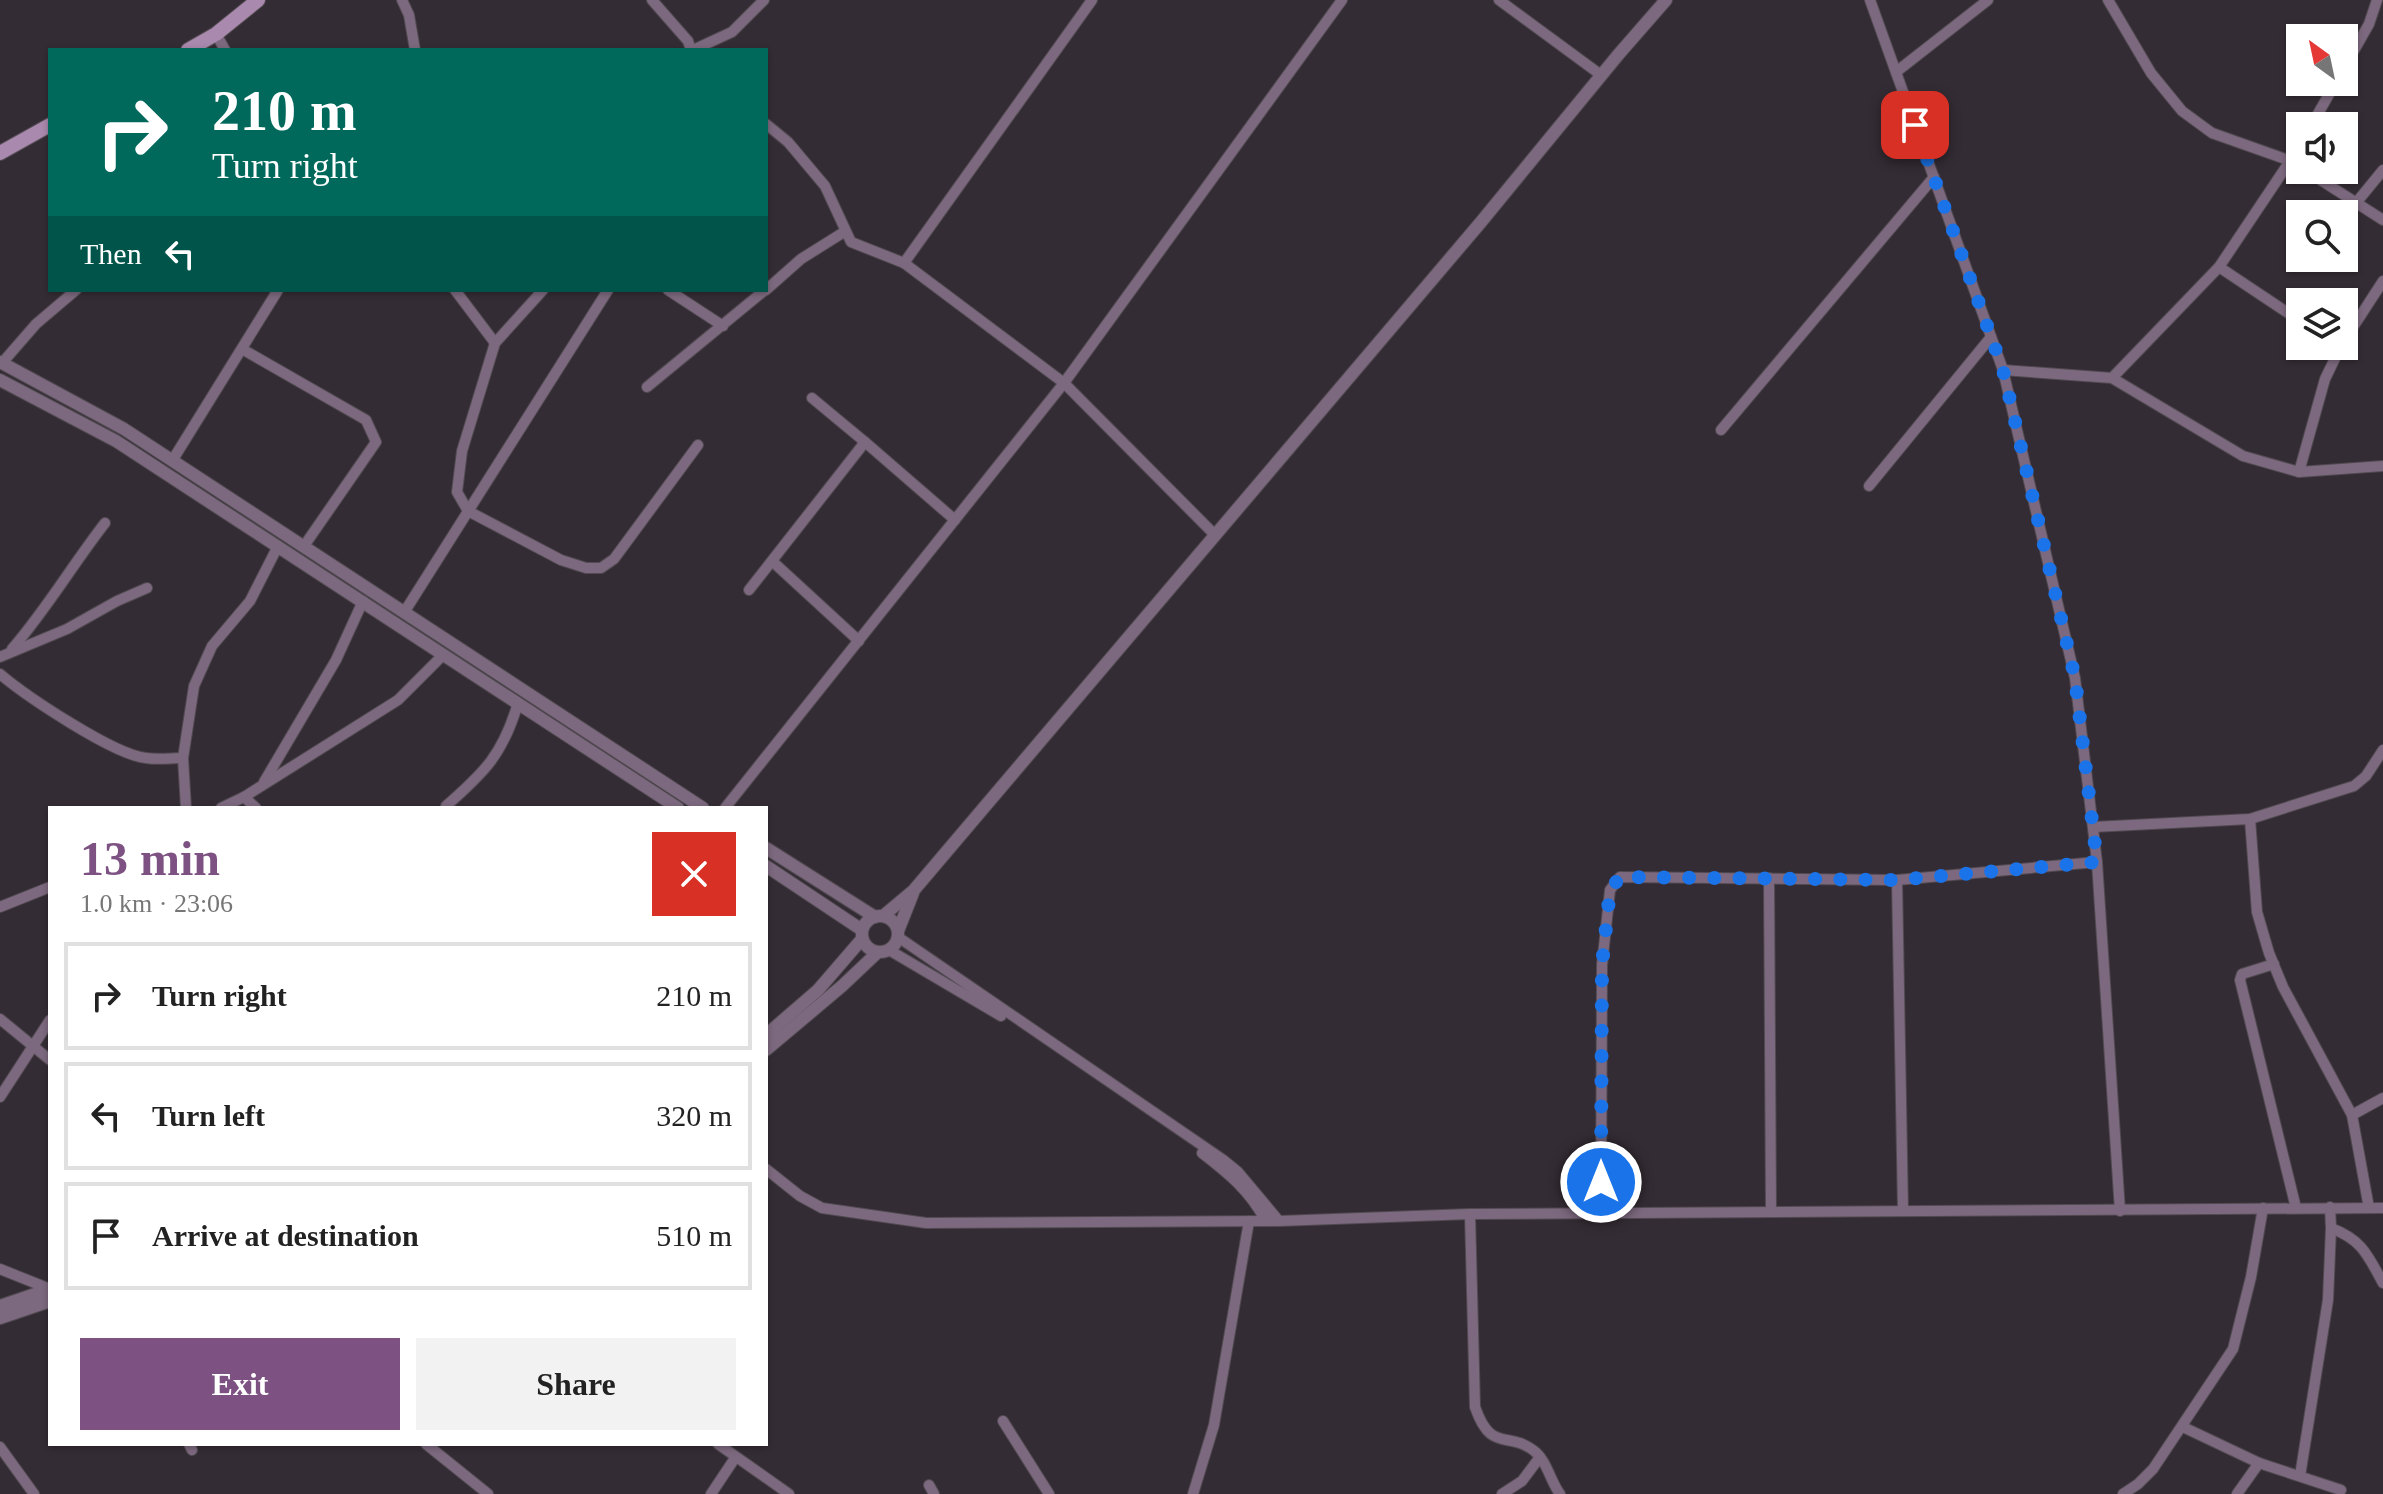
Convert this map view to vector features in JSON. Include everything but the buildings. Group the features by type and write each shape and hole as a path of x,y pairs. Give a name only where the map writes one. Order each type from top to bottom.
{"main road":[{"path":"192,48 216,34 258,0"},
{"path":"0,153 48,126"}],"street":[{"path":"402,0 409,15 415,48"},
{"path":"652,0 691,48"},
{"path":"696,48 732,32 764,0"},
{"path":"904,263 1092,0"},
{"path":"727,806 1064,383 1342,0"},
{"path":"1499,0 1601,75"},
{"path":"768,1033 818,990 862,934 865,924 914,890 1666,0"},
{"path":"1870,0 2003,370 2075,678 2097,862 2120,1211"},
{"path":"1896,72 1988,0"},
{"path":"2108,0 2151,73 2182,111 2212,133 2286,161"},
{"path":"2358,43 2377,0"},
{"path":"216,34 224,48"},
{"path":"768,126 788,142 825,186 851,242 904,263 1064,383 1215,535"},
{"path":"2358,201 2383,170"},
{"path":"1721,430 1934,177"},
{"path":"2112,378 2219,267 2286,182"},
{"path":"2327,184 2351,200"},
{"path":"2358,204 2383,220"},
{"path":"768,288 801,259 844,232"},
{"path":"2219,267 2286,312"},
{"path":"2358,319 2383,281"},
{"path":"74,292 36,324 1,362 124,429 700,806"},
{"path":"172,461 277,292"},
{"path":"457,292 495,343"},
{"path":"541,292 495,343 462,451 457,492 468,511 561,560 586,568 601,568 614,559 698,445"},
{"path":"405,611 607,292"},
{"path":"671,292 723,326"},
{"path":"647,387 764,292"},
{"path":"1869,486 1991,337"},
{"path":"242,349 366,420 375,434 376,442 304,546"},
{"path":"2299,472 2325,379 2334,360"},
{"path":"2003,370 2112,378 2243,456 2299,472 2383,466"},
{"path":"0,380 116,441 675,806"},
{"path":"812,398 955,520"},
{"path":"749,590 865,442"},
{"path":"4,655 29,629 105,523"},
{"path":"186,806 183,758 194,686 212,646 250,601 278,546"},
{"path":"772,561 859,641"},
{"path":"4,655 67,629 147,588"},
{"path":"263,785 336,660 363,601"},
{"path":"225,806 398,700 443,655"},
{"path":"0,674 20,691 117,748 144,758 183,758"},
{"path":"446,806 477,780 501,750 518,703"},
{"path":"2093,827 2250,819 2354,786 2366,776 2383,750"},
{"path":"244,797 254,806"},
{"path":"2250,819 2257,912 2283,987 2352,1115 2369,1208"},
{"path":"768,849 879,917 892,921 898,934 1222,1159 1238,1172 1279,1221"},
{"path":"1601,1213 1602,965 1613,884 1620,877 1897,880 2097,862"},
{"path":"768,867 862,934 871,950 883,951 979,1001 1190,1143 1233,1177 1265,1220"},
{"path":"1769,878 1771,1212"},
{"path":"1897,880 1903,1211"},
{"path":"0,907 48,888"},
{"path":"768,1048 883,951 898,934 914,890"},
{"path":"2274,964 2242,974 2240,980 2296,1208"},
{"path":"0,1019 48,1059"},
{"path":"0,1097 48,1023"},
{"path":"2352,1115 2383,1098"},
{"path":"768,1171 800,1196 822,1208 926,1223 1279,1221 1470,1214 2383,1208"},
{"path":"2300,1476 2328,1300 2330,1207"},
{"path":"2123,1494 2153,1469 2233,1349 2251,1277 2263,1208"},
{"path":"1470,1214 1475,1407 1489,1433 1500,1441 1524,1445 1540,1457 1560,1494"},
{"path":"1193,1494 1214,1425 1249,1221"},
{"path":"2331,1228 2348,1235 2363,1247 2383,1283"},
{"path":"0,1269 48,1288"},
{"path":"0,1306 48,1290"},
{"path":"0,1318 48,1302"},
{"path":"1003,1421 1049,1494"},
{"path":"2183,1427 2259,1463 2341,1490"},
{"path":"428,1446 488,1494"},
{"path":"720,1446 789,1494"},
{"path":"0,1447 34,1494"},
{"path":"1502,1494 1522,1481 1540,1457"},
{"path":"711,1494 735,1458"},
{"path":"2237,1494 2259,1463"}],"route":[{"path":"1601,1182 1602,965 1610,890 1620,877 1897,880 2097,862 2075,678 2003,370 1915,125"}]}
